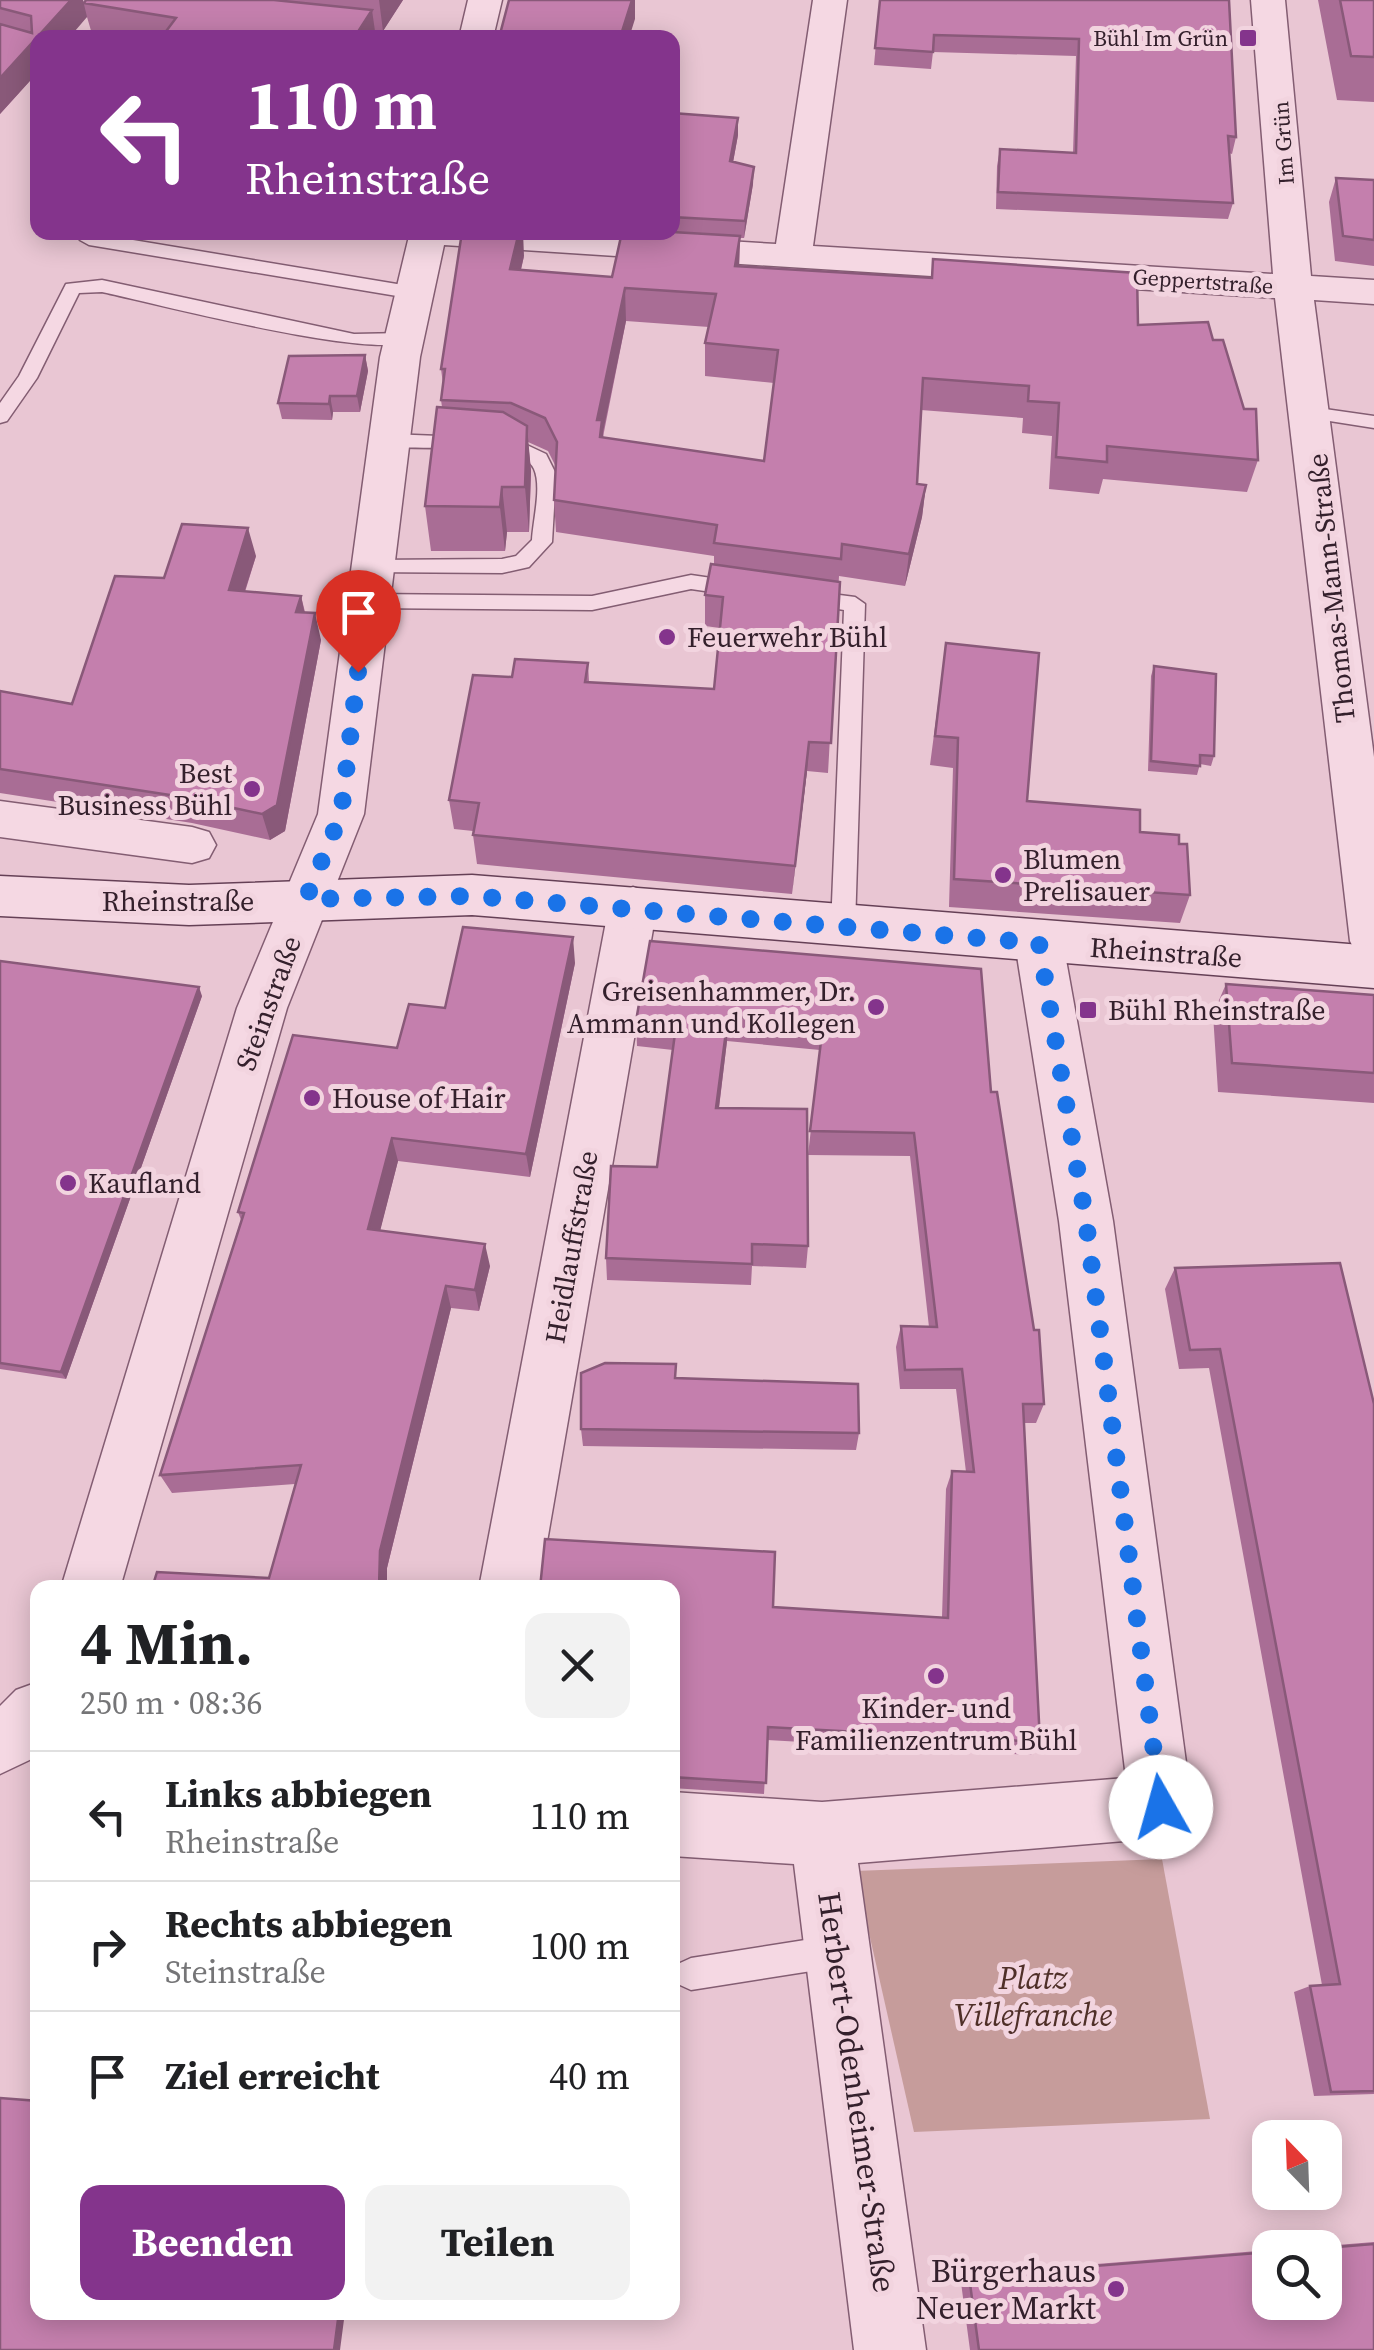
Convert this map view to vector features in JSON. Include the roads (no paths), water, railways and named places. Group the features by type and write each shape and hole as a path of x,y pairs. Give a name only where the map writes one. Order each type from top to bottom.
{"street":[{"path":"478,30 485,0"},
{"path":"793,256 830,0"},
{"name":"Im Grün","path":"1268,0 1293,287"},
{"name":"Steinstraße","path":"92,1580 262,1008 341,814 404,339 428,240"},
{"name":"Geppertstraße","path":"651,240 793,256 1374,292"},
{"name":"Thomas-Mann-Straße","path":"1293,287 1374,941"},
{"name":"Rheinstraße","path":"0,819 192,845"},
{"name":"Rheinstraße","path":"0,896 189,905 472,896 1374,967"},
{"name":"Heidlauffstraße","path":"511,1580 634,906"},
{"path":"680,1825 822,1834 1161,1807 1086,1221 1039,943"},
{"name":"Herbert-Odenheimer-Straße","path":"822,1834 872,2186 890,2350"}],"lane":[{"path":"319,28 334,30"},
{"path":"89,240 415,292"},
{"path":"0,417 28,378 72,288 102,286 354,340 404,339"},
{"name":"Thomas-Mann-Straße","path":"1311,413 1374,422"},
{"path":"370,584 522,562 542,542 546,474 528,450 514,445 390,440"},
{"path":"370,584 592,603 692,582 855,604 843,927"},
{"path":"692,1974 837,1951"}],"place":[{"name":"Bühl Im Grün","path":"1248,38"},
{"name":"Feuerwehr Bühl","path":"667,637"},
{"name":"Best Business Bühl","path":"252,789"},
{"name":"Blumen Prelisauer","path":"1003,875"},
{"name":"Greisenhammer, Dr. Ammann und Kollegen","path":"876,1007"},
{"name":"Bühl Rheinstraße","path":"1088,1010"},
{"name":"House of Hair","path":"312,1098"},
{"name":"Kaufland","path":"68,1183"},
{"name":"Kinder- und Familienzentrum Bühl","path":"936,1676"},
{"name":"Bürgerhaus Neuer Markt","path":"1116,2289"}],"park label":[{"name":"Platz Villefranche","path":"1033,1996"}]}
